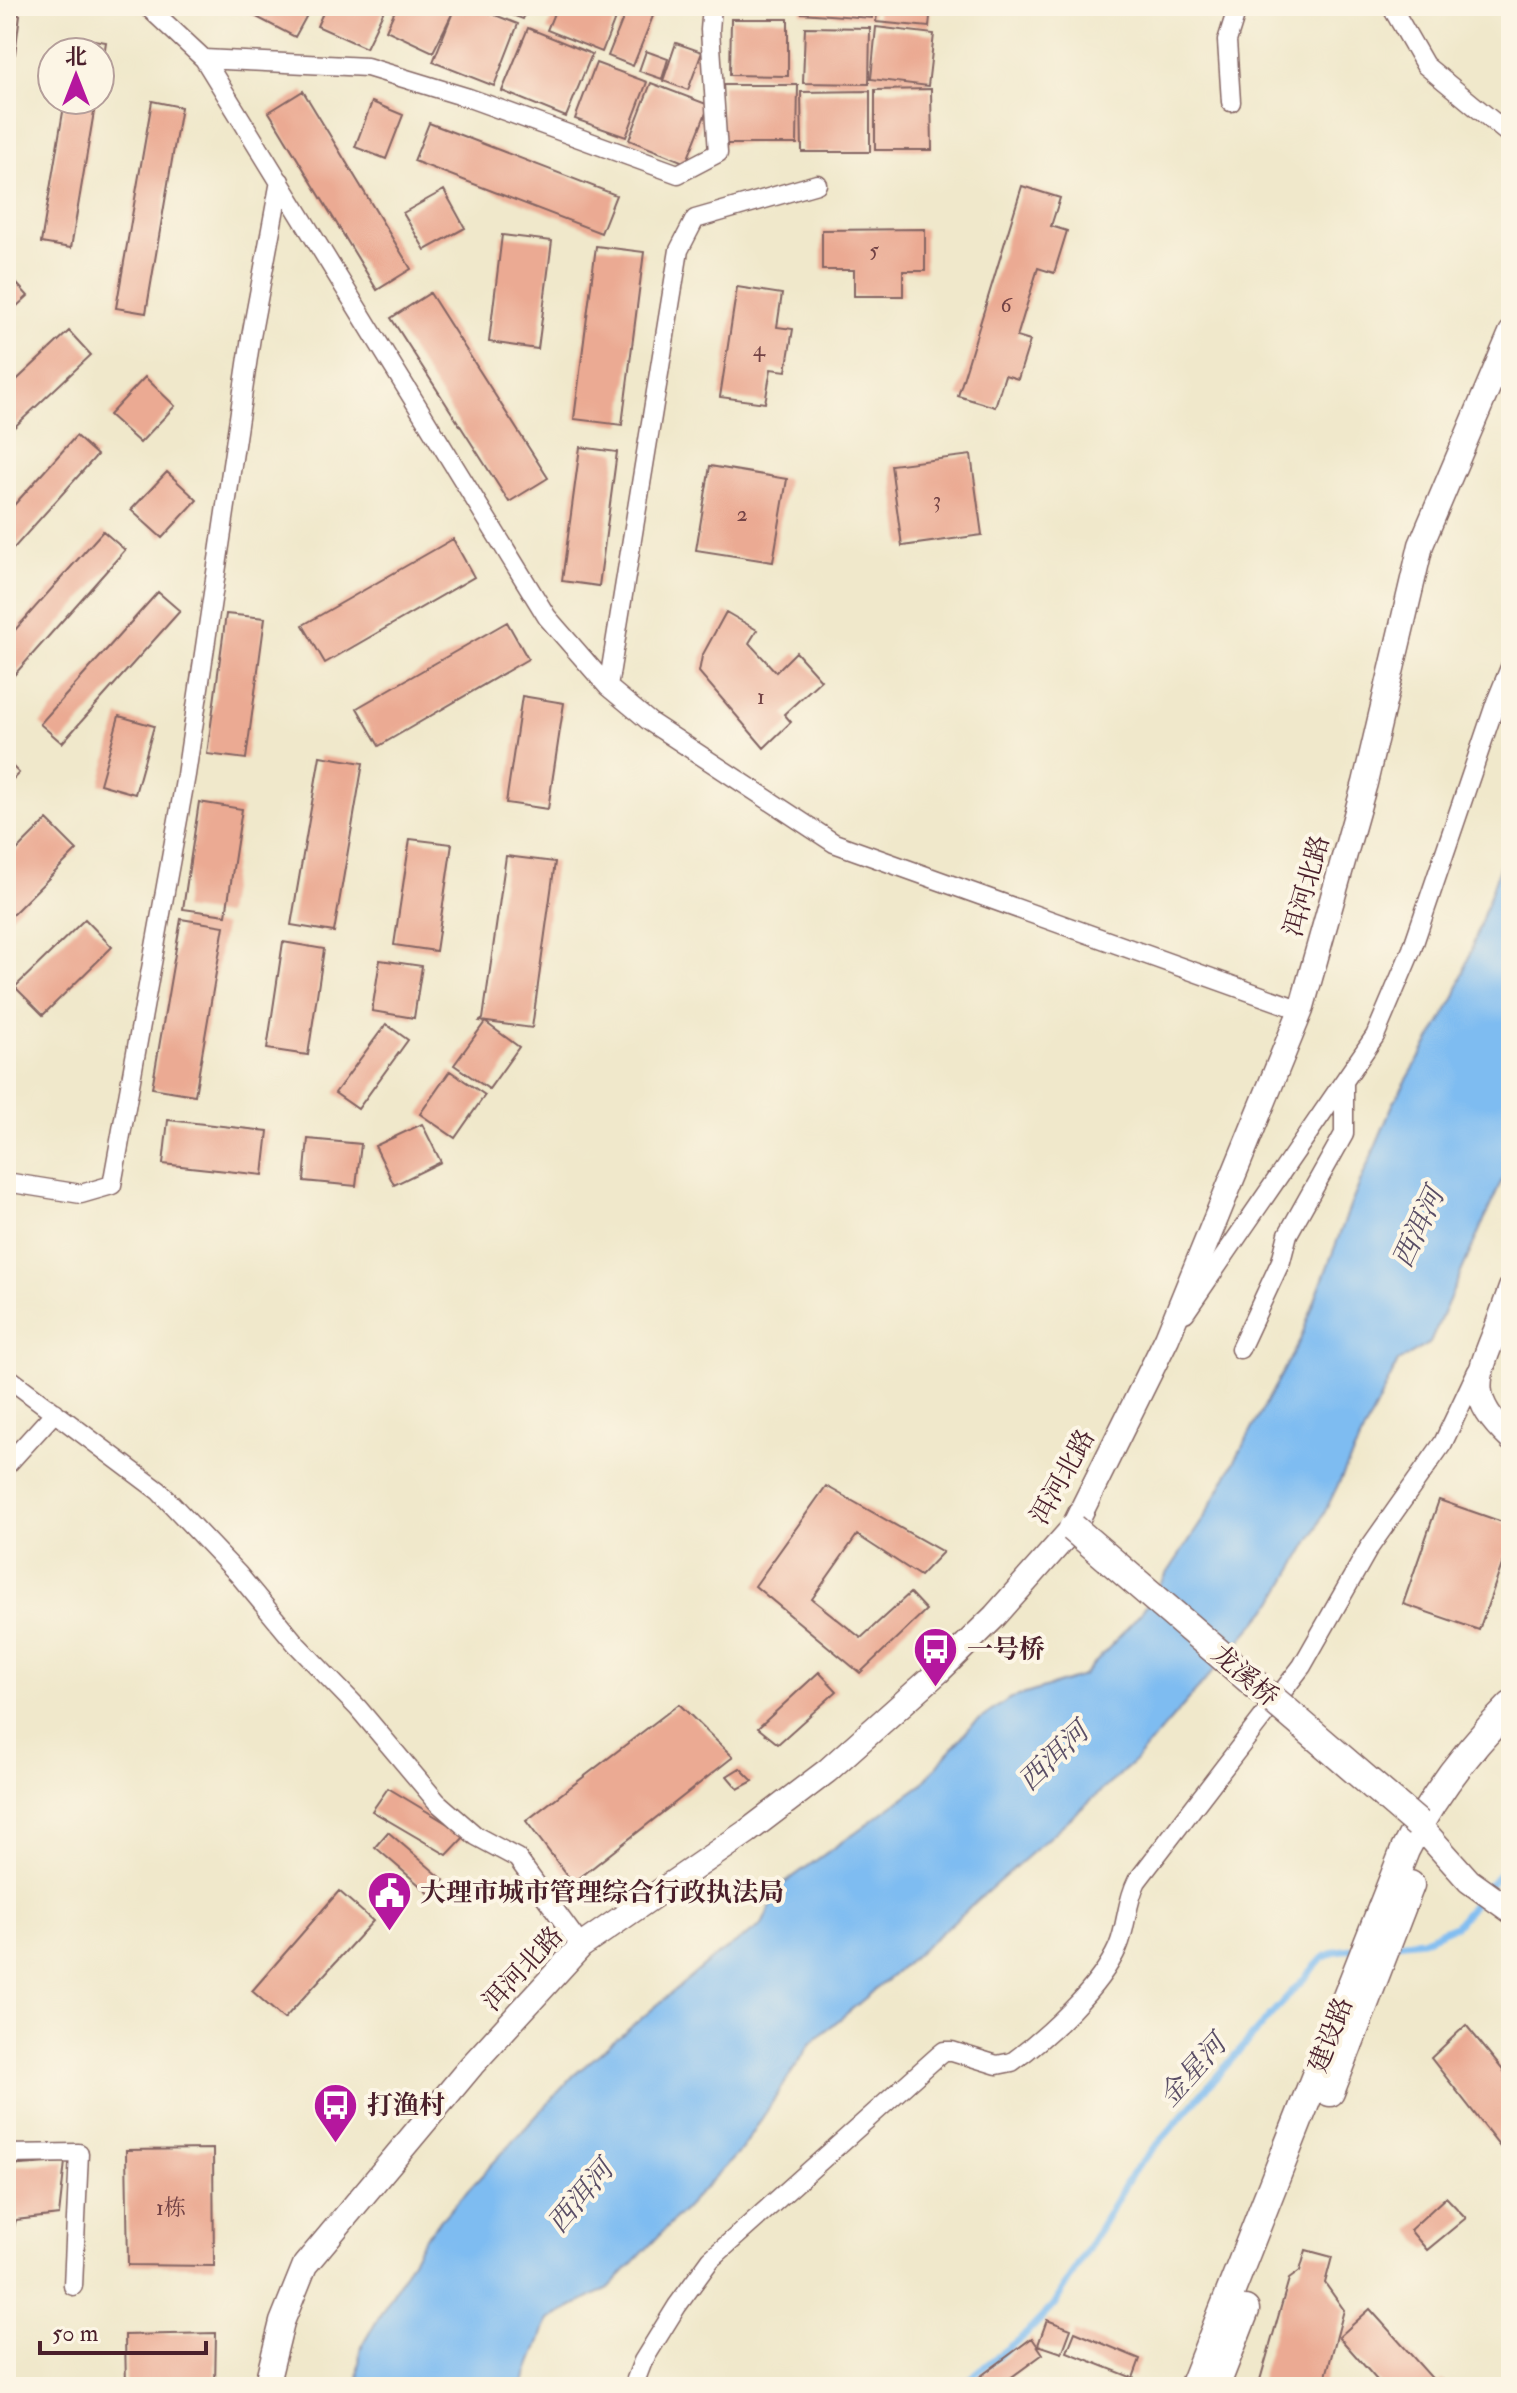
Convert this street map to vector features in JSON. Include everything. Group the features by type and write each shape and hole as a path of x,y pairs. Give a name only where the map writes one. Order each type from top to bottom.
{"main road":[{"name":"龙溪桥","path":"1073,1528 1424,1831"},
{"name":"建设路","path":"1215,2387 1363,1981 1424,1831 1465,1757 1511,1706"},
{"name":"建设路","path":"1424,1831 1511,1732"},
{"name":"建设路","path":"1193,2387 1363,1981"}],"street":[{"path":"147,6 204,59 547,617 608,687 650,722 834,843 1301,1010"},
{"path":"204,59 367,67 469,98 678,174 718,153 710,30 712,6"},
{"path":"1231,102 1227,41 1238,6"},
{"path":"1391,6 1425,65 1511,136"},
{"path":"6,1182 81,1194 112,1185 186,775 251,337 280,181"},
{"path":"608,687 679,250 695,219 817,184"},
{"name":"洱河北路","path":"266,2387 282,2322 305,2265 472,2065 581,1946 748,1831 827,1771 938,1672 995,1616 1073,1528 1167,1338 1301,1010 1365,783 1421,545 1511,333"},
{"path":"1167,1338 1375,1036 1412,949 1511,665"},
{"path":"1240,1349 1281,1261 1288,1234 1344,1134 1344,1082"},
{"path":"633,2387 643,2361 711,2259 938,2056 944,2051 952,2051 997,2065 1012,2062 1088,1992 1120,1943 1130,1895 1137,1881 1302,1666 1369,1548 1443,1443 1482,1361 1511,1288"},
{"path":"1482,1361 1479,1379 1482,1399 1494,1421 1511,1439"},
{"path":"6,1376 159,1491 358,1708 437,1802 476,1836 517,1858 581,1946"},
{"path":"6,1466 55,1412"},
{"path":"1424,1831 1469,1881 1509,1909"},
{"path":"6,2154 79,2153 73,2286"}],"water":[{"name":"西洱河","path":"1511,834 1511,1159 1430,1343 1398,1362 1315,1532 1274,1602 1134,1762 893,1975 811,2043 742,2149 609,2288 548,2320 522,2387 358,2387 360,2350 425,2237 574,2075 712,1959 762,1925 779,1887 921,1785 972,1725 1009,1699 1083,1676 1141,1613 1204,1518 1300,1340 1351,1204 1394,1102 1455,997"}],"building":[{"path":"248,6 312,6 295,37 245,11"},
{"path":"326,6 386,6 366,48 317,26"},
{"path":"397,6 472,6 518,24 494,86 433,62 453,12 433,52 386,30"},
{"path":"488,6 528,6 523,19"},
{"path":"557,6 620,6 602,52 547,30"},
{"path":"628,6 653,16 633,66 608,56"},
{"path":"802,6 873,6 872,18 801,13"},
{"path":"878,6 931,6 929,27 876,22"},
{"path":"6,14 20,15 15,54 6,53"},
{"path":"731,19 788,19 788,76 730,75"},
{"path":"805,27 870,28 869,84 803,83"},
{"path":"876,27 934,34 928,86 871,79"},
{"path":"528,28 592,54 566,117 502,91"},
{"path":"676,43 702,52 688,90 663,81"},
{"path":"646,51 668,59 662,79 639,71"},
{"path":"596,63 647,82 626,137 575,119"},
{"path":"651,83 709,105 686,163 629,140"},
{"path":"722,85 798,85 797,144 722,144"},
{"path":"931,89 932,150 875,150 875,90"},
{"path":"303,91 411,269 377,290 269,112"},
{"path":"870,91 870,152 802,152 801,92"},
{"path":"152,101 181,107 146,313 116,308"},
{"path":"372,102 403,115 386,159 355,147"},
{"path":"62,116 93,116 71,248 41,243"},
{"path":"429,123 616,195 601,233 414,161"},
{"path":"1022,186 1060,198 1051,226 1067,231 1054,273 1038,268 1017,337 1030,341 1018,379 1005,375 995,407 958,396"},
{"path":"444,190 465,228 425,250 403,213"},
{"path":"925,229 925,271 903,271 903,296 854,296 854,270 822,270 822,230"},
{"path":"502,235 552,241 538,349 489,342"},
{"path":"596,246 644,252 622,425 574,419"},
{"path":"8,274 28,296 6,316 6,277"},
{"path":"737,287 782,294 777,327 793,329 786,371 771,369 765,403 720,397"},
{"path":"430,293 548,478 509,502 391,318"},
{"path":"69,331 91,355 6,435 6,390"},
{"path":"145,377 175,406 140,443 109,415"},
{"path":"76,436 97,455 6,557 6,514"},
{"path":"580,447 617,452 599,586 562,581"},
{"path":"971,455 982,535 902,546 891,465"},
{"path":"710,466 787,479 773,562 696,550"},
{"path":"167,472 197,500 162,538 131,510"},
{"path":"103,531 125,550 8,682 6,640"},
{"path":"453,539 474,577 325,663 303,625"},
{"path":"158,592 180,611 62,743 40,724"},
{"path":"726,612 757,630 749,643 776,672 796,652 821,680 784,714 791,722 764,748 699,672 702,656"},
{"path":"226,614 265,618 246,759 207,754"},
{"path":"507,622 528,659 379,746 357,708"},
{"path":"522,696 564,703 548,809 506,803"},
{"path":"119,716 154,726 135,794 100,784"},
{"path":"320,756 363,763 334,932 291,925"},
{"path":"6,760 19,773 6,786"},
{"path":"199,802 242,809 226,915 183,909"},
{"path":"47,820 77,850 6,921 6,861"},
{"path":"410,839 452,844 436,951 394,945"},
{"path":"506,856 555,862 532,1028 480,1021 483,1019"},
{"path":"85,919 112,947 43,1015 15,987"},
{"path":"181,919 224,926 195,1095 152,1088"},
{"path":"283,942 324,949 308,1055 267,1049"},
{"path":"380,960 422,966 414,1018 372,1011"},
{"path":"485,1022 519,1047 489,1089 454,1065"},
{"path":"386,1024 408,1040 358,1109 335,1093"},
{"path":"450,1071 485,1095 455,1138 420,1114"},
{"path":"168,1120 268,1131 263,1175 163,1164"},
{"path":"422,1124 441,1162 394,1185 375,1146"},
{"path":"308,1139 361,1144 356,1186 304,1181"},
{"path":"826,1486 943,1552 920,1576 857,1535 812,1599 861,1638 910,1593 926,1610 860,1673 755,1586"},
{"path":"1439,1500 1511,1525 1511,1539 1479,1630 1403,1604"},
{"path":"819,1672 837,1691 778,1744 758,1728"},
{"path":"679,1704 733,1757 573,1883 526,1821"},
{"path":"740,1768 753,1781 738,1789 727,1776"},
{"path":"388,1788 466,1835 447,1855 372,1811"},
{"path":"388,1832 444,1880 431,1895 375,1847"},
{"path":"339,1891 373,1921 284,2019 252,1991"},
{"path":"1466,2025 1511,2080 1511,2160 1431,2058"},
{"path":"213,2149 214,2266 128,2265 126,2150"},
{"path":"65,2162 59,2215 16,2220 10,2243 6,2242 6,2166"},
{"path":"1446,2197 1466,2218 1427,2250 1410,2230"},
{"path":"1306,2250 1332,2257 1325,2283 1344,2310 1323,2387 1258,2387 1289,2279 1300,2271"},
{"path":"1370,2309 1437,2384 1442,2380 1448,2387 1383,2387 1339,2337"},
{"path":"1047,2320 1071,2329 1062,2353 1038,2345"},
{"path":"1075,2332 1140,2359 1133,2378 1067,2352"},
{"path":"216,2333 215,2387 126,2387 125,2335"},
{"path":"1032,2338 1043,2354 998,2387 966,2387"}],"waterway":[{"name":"金星河","path":"1396,1943 1422,1940 1455,1926 1511,1859"},
{"name":"金星河","path":"959,2387 1027,2333 1054,2305 1133,2172 1275,2010 1323,1958 1336,1951 1360,1948"}],"place":[{"name":"一号桥","path":"936,1689"},
{"name":"大理市城市管理综合行政执法局","path":"389,1932"},
{"name":"打渔村","path":"336,2145"}]}
